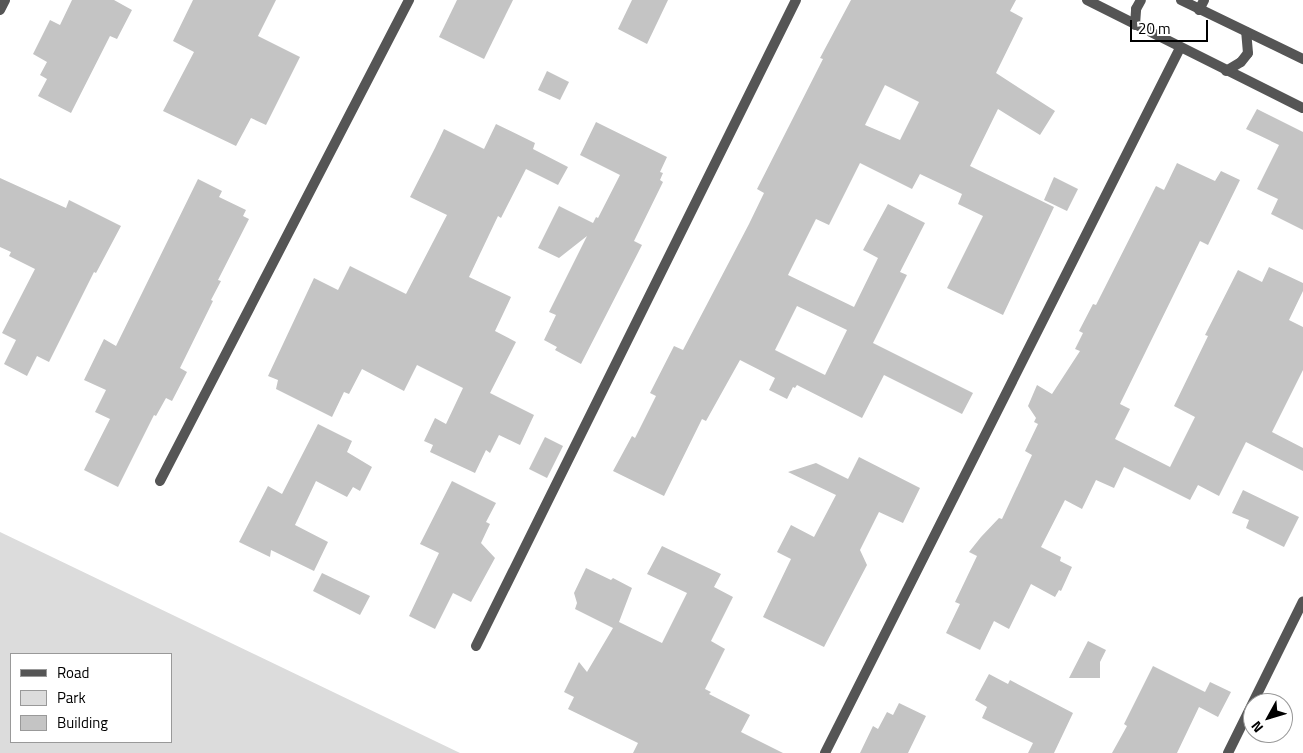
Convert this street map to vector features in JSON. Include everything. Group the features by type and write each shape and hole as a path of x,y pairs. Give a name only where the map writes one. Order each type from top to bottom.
{"street":[{"path":"0,10 5,0"},
{"path":"160,481 409,0"},
{"path":"476,646 796,0"},
{"path":"1087,0 1303,108"},
{"path":"1135,25 1136,8 1141,0"},
{"path":"1181,0 1202,5 1246,32 1303,59"},
{"path":"1226,71 1241,62 1248,53 1246,32"},
{"path":"825,753 1180,48"},
{"path":"1228,753 1303,602"}],"green space":[{"path":"0,532 460,753 0,753"}],"building":[{"path":"72,0 114,0 132,10 117,39 110,36 71,113 38,96 47,79 40,75 47,62 33,54 50,20 60,25"},
{"path":"193,0 276,0 258,36 300,57 266,125 251,118 236,146 163,111 194,52 173,41"},
{"path":"457,0 513,0 484,59 439,37"},
{"path":"632,0 668,0 647,44 618,29"},
{"path":"851,0 1016,0 1010,11 1023,18 996,73 1055,111 1040,135 998,109 970,166 1054,207 1003,315 947,288 983,216 958,204 962,194 920,174 912,189 860,163 829,225 816,219 788,275 854,307 878,258 863,250 888,204 925,223 900,272 907,275 873,343 973,393 962,414 884,375 862,418 797,385 795,388 793,387 787,399 769,390 775,378 740,360 706,421 702,419 664,496 613,471 632,436 635,438 656,396 650,393 674,346 683,350 749,224 764,193 757,189 823,59 820,58","holes":["885,85 919,102 900,140 865,125","797,306 847,330 825,375 775,350"]},
{"path":"547,71 569,82 560,100 538,90"},
{"path":"1257,109 1303,132 1303,230 1271,214 1278,199 1257,189 1279,145 1246,129"},
{"path":"596,122 667,157 660,172 663,173 660,180 663,182 634,241 642,245 581,364 555,350 557,347 544,340 556,315 549,312 587,236 559,258 538,248 559,206 593,223 596,217 598,218 620,175 580,155"},
{"path":"496,124 535,143 533,149 568,167 558,185 526,169 501,218 498,216 469,277 511,297 495,331 516,342 490,393 534,415 520,445 499,435 490,453 486,450 475,473 430,452 433,445 424,441 435,418 446,424 463,388 417,365 404,391 362,369 349,394 344,392 332,417 276,389 278,380 268,376 314,278 338,290 350,266 406,294 447,215 410,197 444,129 484,149"},
{"path":"1177,163 1215,181 1221,171 1240,180 1208,245 1200,241 1120,404 1130,409 1115,439 1170,467 1195,417 1174,406 1208,336 1205,335 1238,270 1262,282 1269,267 1303,283 1303,291 1289,320 1303,327 1303,370 1272,432 1303,448 1303,471 1246,442 1219,496 1198,485 1190,500 1124,467 1114,488 1096,480 1082,509 1065,500 1041,547 1061,557 1060,561 1072,567 1061,591 1059,590 1055,597 1031,584 1009,629 994,621 980,650 946,633 960,604 955,602 977,556 969,552 999,518 1002,519 1032,455 1025,451 1038,424 1034,422 1036,418 1028,406 1037,385 1052,394 1080,351 1075,349 1083,333 1079,331 1093,304 1096,305 1156,186 1164,190"},
{"path":"1054,177 1078,189 1067,211 1044,200"},
{"path":"0,178 66,208 69,200 121,226 96,273 94,272 49,362 37,356 27,376 4,364 16,340 2,333 35,269 9,256 11,252 0,247"},
{"path":"198,179 222,191 219,197 246,210 243,216 249,219 218,280 221,281 211,300 213,301 180,368 187,372 172,401 166,398 156,416 154,415 118,487 84,470 110,419 95,412 106,390 84,380 104,339 116,346"},
{"path":"318,424 352,441 347,452 372,467 360,491 353,487 347,497 316,481 295,525 328,542 314,571 271,550 270,557 239,542 268,486 282,494"},
{"path":"545,437 563,446 547,478 529,469"},
{"path":"859,457 920,488 903,523 879,512 860,550 867,565 824,647 763,617 791,559 777,552 791,525 814,537 836,495 788,472 816,463 848,479"},
{"path":"452,481 496,503 486,522 490,524 481,543 495,558 471,602 453,593 435,629 409,616 439,553 420,544"},
{"path":"1243,490 1299,517 1284,547 1246,528 1249,520 1232,513"},
{"path":"662,546 721,574 714,587 733,597 711,641 725,649 705,689 711,692 709,694 750,715 741,732 783,753 633,753 638,743 568,709 574,697 564,692 579,662 587,672 613,628 575,609 577,603 574,593 586,568 611,580 613,578 632,588 619,622 662,643 687,593 647,574"},
{"path":"322,573 370,596 360,615 313,591"},
{"path":"1088,641 1106,650 1100,662 1100,678 1069,678"},
{"path":"1153,666 1205,692 1210,682 1231,692 1218,717 1199,707 1177,753 1112,753 1127,726 1124,724"},
{"path":"989,674 1008,684 1010,680 1073,713 1054,753 1028,753 1033,743 982,718 987,707 975,700"},
{"path":"899,703 926,716 908,753 860,753 873,726 878,729 887,712 893,715"}]}
